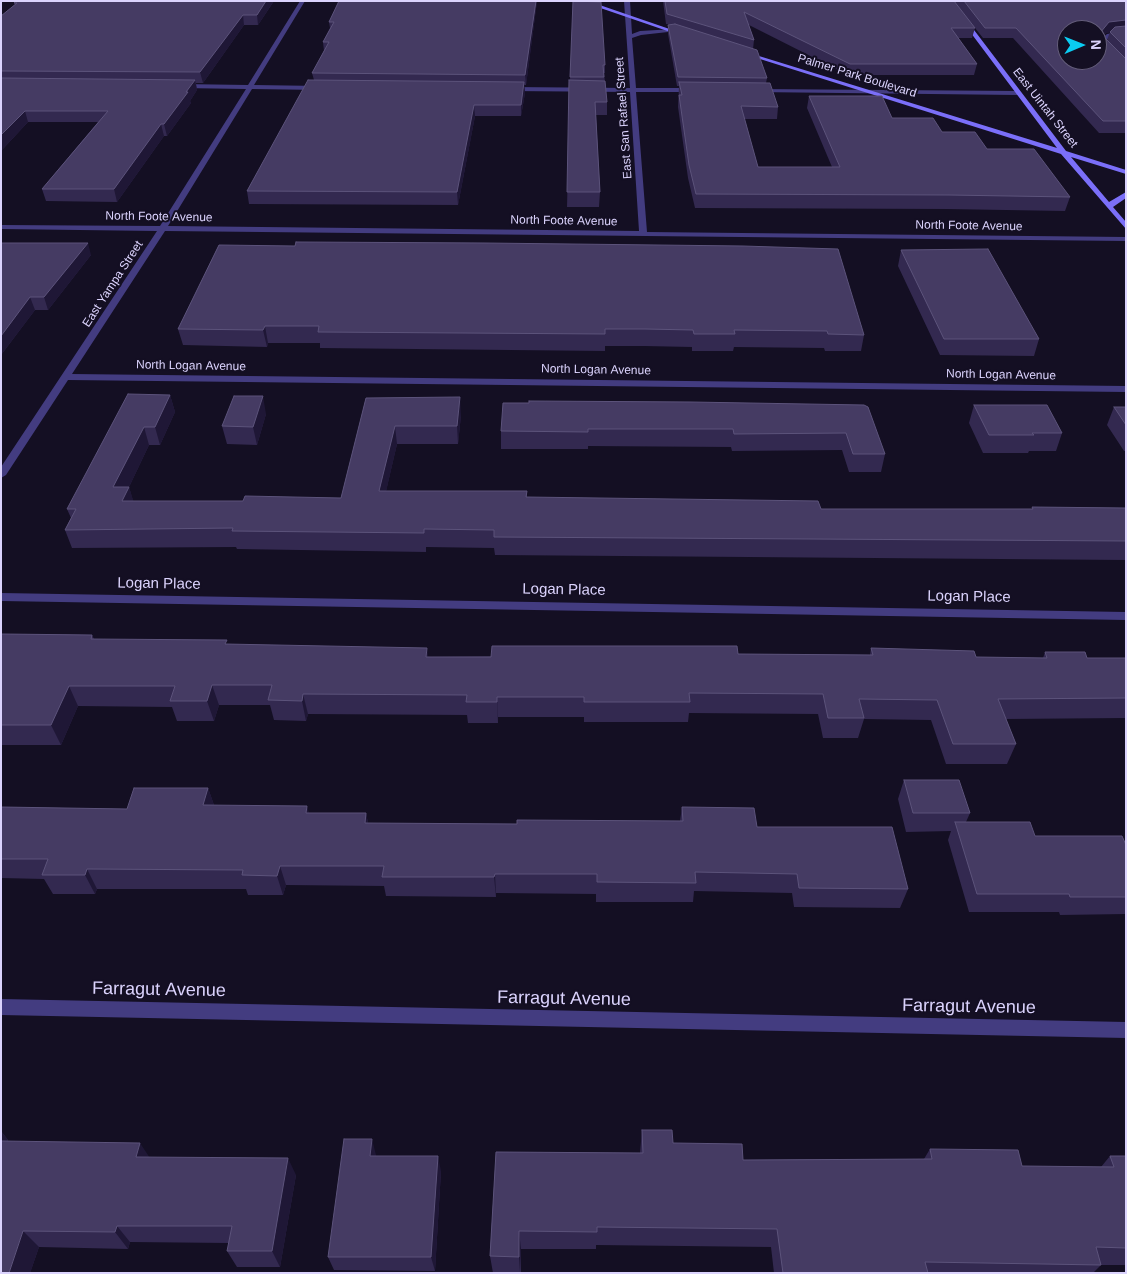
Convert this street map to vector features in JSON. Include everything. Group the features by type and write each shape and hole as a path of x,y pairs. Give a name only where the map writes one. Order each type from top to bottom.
{"main road":[{"path":"582,1 688,36"},
{"name":"East Uintah Street","path":"948,1 1045,130 1126,227"},
{"name":"Palmer Park Boulevard","path":"733,50 872,91 1126,172"},
{"path":"1108,206 1126,194"}],"street":[{"name":"East Yampa Street","path":"2,473 67,377 163,228 303,1"},
{"name":"East San Rafael Street","path":"627,1 643,233"},
{"path":"630,37 640,33 674,32"},
{"path":"1126,33 1109,35 1101,42 1126,69"},
{"path":"171,86 329,88"},
{"path":"499,89 706,90"},
{"path":"746,90 1018,92"},
{"name":"North Foote Avenue","path":"1,227 1126,239"},
{"name":"North Logan Avenue","path":"67,377 1126,389"},
{"name":"Logan Place","path":"1,597 1126,616"},
{"name":"Farragut Avenue","path":"1,1007 1126,1030"}],"building":[{"path":"16,1 266,1 257,15 243,15 200,72 1,71 1,16 17,3 14,3"},
{"path":"339,1 536,1 525,75 312,73 329,42 323,42 334,22 329,22"},
{"path":"573,1 601,2 604,77 570,77"},
{"path":"665,1 954,1 975,28 951,28 977,64 850,64 744,12 754,40 667,14"},
{"path":"964,1 1126,1 1126,20 1109,22 1107,24 1107,20 1057,20 1057,70 1107,70 1107,40 1126,59 1126,121 1103,121 1016,28 985,28"},
{"path":"675,24 757,50 767,78 678,77 668,25"},
{"path":"1126,26 1126,48 1110,32 1115,27"},
{"path":"1,78 195,80 186,92 188,92 164,124 161,124 114,189 42,189 108,111 25,111 1,135"},
{"path":"308,80 524,82 521,105 474,105 457,192 247,191"},
{"path":"569,80 605,81 607,102 595,102 600,192 567,192"},
{"path":"679,82 770,83 778,107 741,106 758,167 840,167 809,96 882,96 892,118 933,118 942,132 975,132 987,149 1034,149 1070,197 696,194 689,165 679,95 682,95"},
{"path":"296,242 743,246 838,249 864,335 828,334 827,331 734,330 735,334 694,334 693,330 645,329 605,329 605,334 318,332 319,326 265,326 263,330 178,329 219,245 295,246"},
{"path":"1,243 88,243 44,297 30,297 1,336"},
{"path":"988,249 1039,339 944,339 901,250"},
{"path":"128,394 170,395 155,427 144,427 113,487 129,487 122,501 243,501 245,496 341,498 366,398 460,397 457,426 395,426 379,491 527,491 526,497 818,501 821,509 1126,508 1126,541 494,537 494,530 424,529 424,533 232,531 233,528 65,530 76,509 67,509"},
{"path":"234,396 263,396 253,427 222,426"},
{"path":"529,401 864,405 868,407 885,454 853,454 846,433 734,434 733,429 588,429 588,432 501,431 503,403 529,403"},
{"path":"974,405 1047,405 1062,433 989,435"},
{"path":"1114,407 1126,407 1126,425"},
{"path":"1,634 92,635 91,639 227,640 225,644 427,648 426,657 491,657 492,646 737,646 738,654 873,655 871,648 974,651 976,657 1047,658 1045,652 1085,652 1087,658 1126,658 1126,698 998,699 1016,744 953,744 937,700 859,699 864,718 828,718 823,694 689,693 690,702 584,702 584,697 497,697 497,702 466,702 467,695 303,694 302,701 268,700 272,685 212,685 207,701 170,701 175,686 69,686 51,725 1,725"},
{"path":"904,780 959,780 970,813 913,813"},
{"path":"134,788 208,788 203,805 307,806 306,813 366,813 365,823 517,824 517,820 683,821 682,807 754,808 757,827 892,827 908,889 799,888 797,874 695,872 696,883 597,882 597,874 495,874 494,877 382,877 384,866 280,866 277,876 242,875 243,870 87,869 85,875 42,875 48,859 1,859 1,807 127,809"},
{"path":"955,822 1030,822 1035,836 1122,836 1126,845 1126,897 1070,897 1069,894 977,894"},
{"path":"642,1130 672,1130 673,1143 742,1144 743,1160 932,1159 930,1149 1018,1150 1022,1166 1114,1167 1110,1156 1126,1156 1126,1248 1096,1247 1101,1265 925,1262 928,1273 783,1273 777,1229 597,1227 597,1232 519,1231 519,1257 490,1256 496,1152 643,1153"},
{"path":"344,1139 372,1139 370,1156 438,1156 431,1257 328,1257"},
{"path":"1,1141 140,1143 136,1157 288,1158 272,1251 227,1251 232,1226 117,1226 115,1232 23,1231 9,1273 1,1273"}]}
